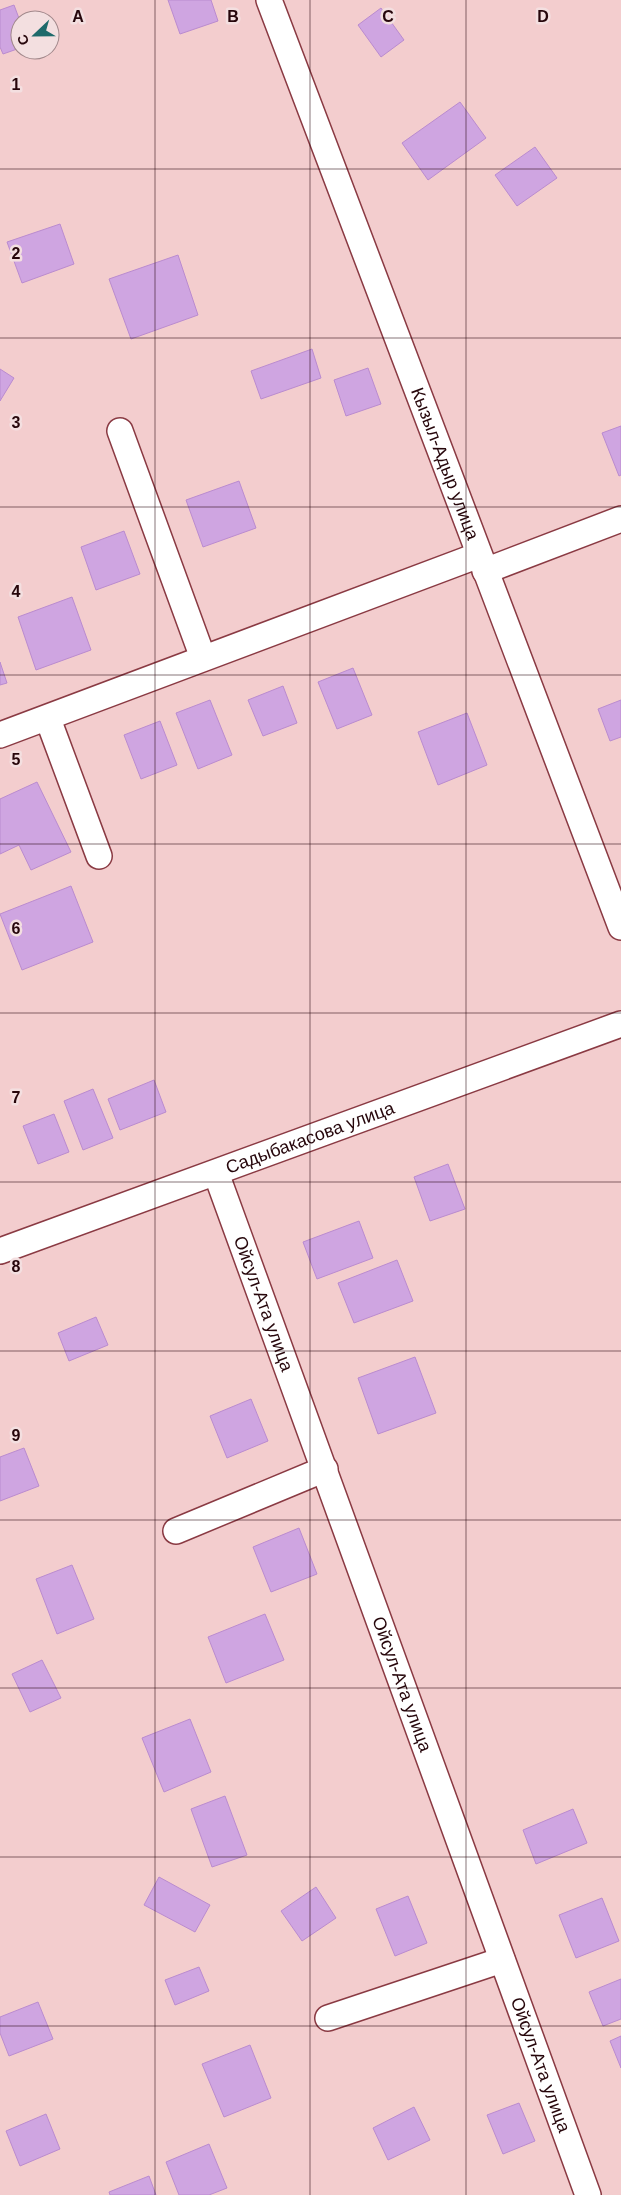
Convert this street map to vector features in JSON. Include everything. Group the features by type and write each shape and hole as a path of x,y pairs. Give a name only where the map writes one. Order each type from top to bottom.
{"street":[{"name":"Кызыл-Адыр улица","path":"269,0 621,927"},
{"path":"120,431 203,658"},
{"path":"0,735 48,719 203,658 482,563 621,519"},
{"path":"48,719 99,856"},
{"name":"Садыбакасова улица","path":"0,1251 621,1024"},
{"name":"Ойсул-Ата улица","path":"216,1173 588,2195"},
{"path":"176,1531 325,1469"},
{"path":"328,2018 502,1960"}],"building":[{"path":"168,0 211,0 218,21 180,34"},
{"path":"14,5 16,10 10,10 10,52 3,54 0,47 0,10"},
{"path":"381,8 404,40 381,57 358,25"},
{"path":"460,102 486,138 428,180 402,143"},
{"path":"535,147 557,178 517,206 495,175"},
{"path":"60,224 74,264 22,283 7,242"},
{"path":"178,255 198,315 131,339 109,279"},
{"path":"312,349 321,378 261,399 251,371"},
{"path":"368,368 381,404 346,416 334,380"},
{"path":"0,369 14,378 0,401"},
{"path":"621,426 621,475 619,476 602,433"},
{"path":"239,481 256,528 203,547 186,500"},
{"path":"124,531 140,574 96,590 81,547"},
{"path":"72,597 91,650 36,670 18,617"},
{"path":"0,662 7,683 0,685"},
{"path":"353,668 372,715 337,729 318,682"},
{"path":"283,686 297,723 263,736 248,700"},
{"path":"210,700 232,755 198,769 176,713"},
{"path":"621,700 621,737 610,741 598,709"},
{"path":"467,713 487,765 438,785 418,732"},
{"path":"160,721 177,765 141,779 124,735"},
{"path":"37,782 71,852 31,870 19,845 0,854 0,799"},
{"path":"71,886 93,942 22,970 0,914"},
{"path":"154,1080 166,1112 120,1130 108,1099"},
{"path":"93,1089 113,1138 83,1150 64,1101"},
{"path":"54,1114 69,1152 38,1164 23,1126"},
{"path":"448,1164 465,1209 430,1221 414,1177"},
{"path":"359,1221 373,1258 317,1279 303,1242"},
{"path":"397,1260 413,1301 354,1323 338,1283"},
{"path":"96,1317 108,1345 69,1361 58,1333"},
{"path":"415,1357 436,1413 378,1434 358,1378"},
{"path":"251,1399 268,1441 227,1458 210,1416"},
{"path":"24,1448 39,1486 0,1501 0,1457"},
{"path":"299,1528 317,1574 271,1592 253,1547"},
{"path":"72,1565 94,1619 57,1634 36,1579"},
{"path":"265,1614 284,1660 226,1683 208,1637"},
{"path":"42,1660 61,1698 30,1712 12,1674"},
{"path":"190,1719 211,1772 164,1792 142,1738"},
{"path":"225,1796 247,1855 212,1867 191,1809"},
{"path":"573,1809 587,1843 536,1864 523,1830"},
{"path":"159,1877 210,1905 195,1932 144,1905"},
{"path":"316,1887 336,1918 302,1941 281,1911"},
{"path":"408,1896 427,1943 395,1956 376,1909"},
{"path":"602,1898 619,1941 576,1958 559,1915"},
{"path":"199,1967 209,1991 175,2005 165,1980"},
{"path":"621,1979 621,2019 603,2026 589,1992"},
{"path":"38,2002 53,2039 9,2056 0,2033 0,2017"},
{"path":"621,2036 621,2068 610,2041"},
{"path":"250,2045 271,2098 224,2117 202,2064"},
{"path":"519,2103 535,2141 503,2154 487,2115"},
{"path":"414,2107 430,2140 388,2160 373,2128"},
{"path":"46,2114 60,2149 20,2166 6,2131"},
{"path":"209,2144 227,2188 209,2195 179,2195 166,2162"},
{"path":"149,2176 156,2195 110,2195 109,2192"}]}
